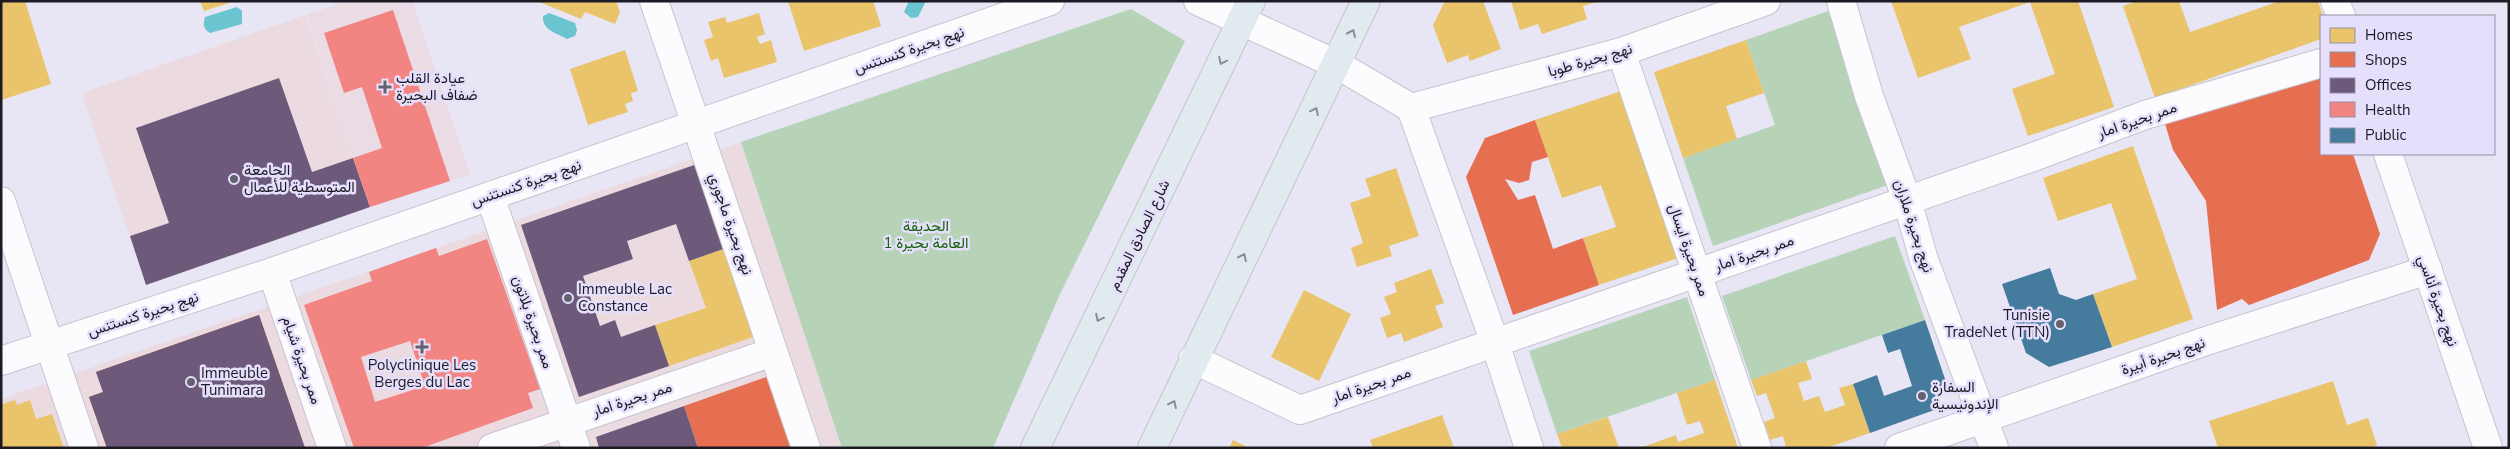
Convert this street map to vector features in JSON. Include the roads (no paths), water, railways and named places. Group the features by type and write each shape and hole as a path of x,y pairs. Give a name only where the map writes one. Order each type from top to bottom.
{"main road":[{"path":"1152,448 1193,359 1338,65 1366,1"},
{"name":"شارع الصادق المقدم","path":"1036,448 1246,12"}],"street":[{"name":"نهج بحيرة ماجوري","path":"654,1 806,448"},
{"name":"نهج بحيرة كنستنس","path":"1,361 272,272 1050,1"},
{"path":"1198,1 1246,12 1411,108 1495,343 1529,448"},
{"name":"نهج بحيرة طوبا","path":"1411,108 1621,52 1766,1"},
{"name":"نهج بحيرة ملاران","path":"1841,1 1868,96 1906,200 1924,260 1994,448"},
{"path":"2335,1 2340,15"},
{"name":"ممر بحيرة ايسال","path":"1621,52 1757,448"},
{"name":"ممر بحيرة امار","path":"1193,359 1300,410 2036,156 2145,115 2320,63"},
{"name":"نهج بحيرة أناسي","path":"2388,155 2488,448"},
{"name":"ممر بحيرة بلاتون","path":"490,196 576,448"},
{"path":"1,201 84,448"},
{"name":"نهج بحيرة أبيرة","path":"1899,448 2206,341 2428,270"},
{"name":"ممر بحيرة شيام","path":"272,272 332,448"},
{"name":"ممر بحيرة امار","path":"492,448 773,352"}],"water":[{"path":"909,1 926,1 918,17 911,18 904,12"},
{"path":"237,7 242,11 242,24 210,33 206,30 204,24 205,17"},
{"path":"549,13 575,23 577,30 575,36 567,39 547,28 543,21 543,16"}],"place":[{"name":"عيادة القلب ضفاف البحيرة","path":"385,87"},
{"name":"الجامعة المتوسطية للأعمال","path":"234,179"},
{"name":"Immeuble Lac Constance","path":"568,298"},
{"name":"Tunisie TradeNet (TTN)","path":"2060,324"},
{"name":"Polyclinique Les Berges du Lac","path":"422,347"},
{"name":"Immeuble Tunimara","path":"191,382"},
{"name":"السفارة الإندونيسية","path":"1922,396"}],"park label":[{"name":"الحديقة العامة بحيرة 1","path":"926,234"}]}
